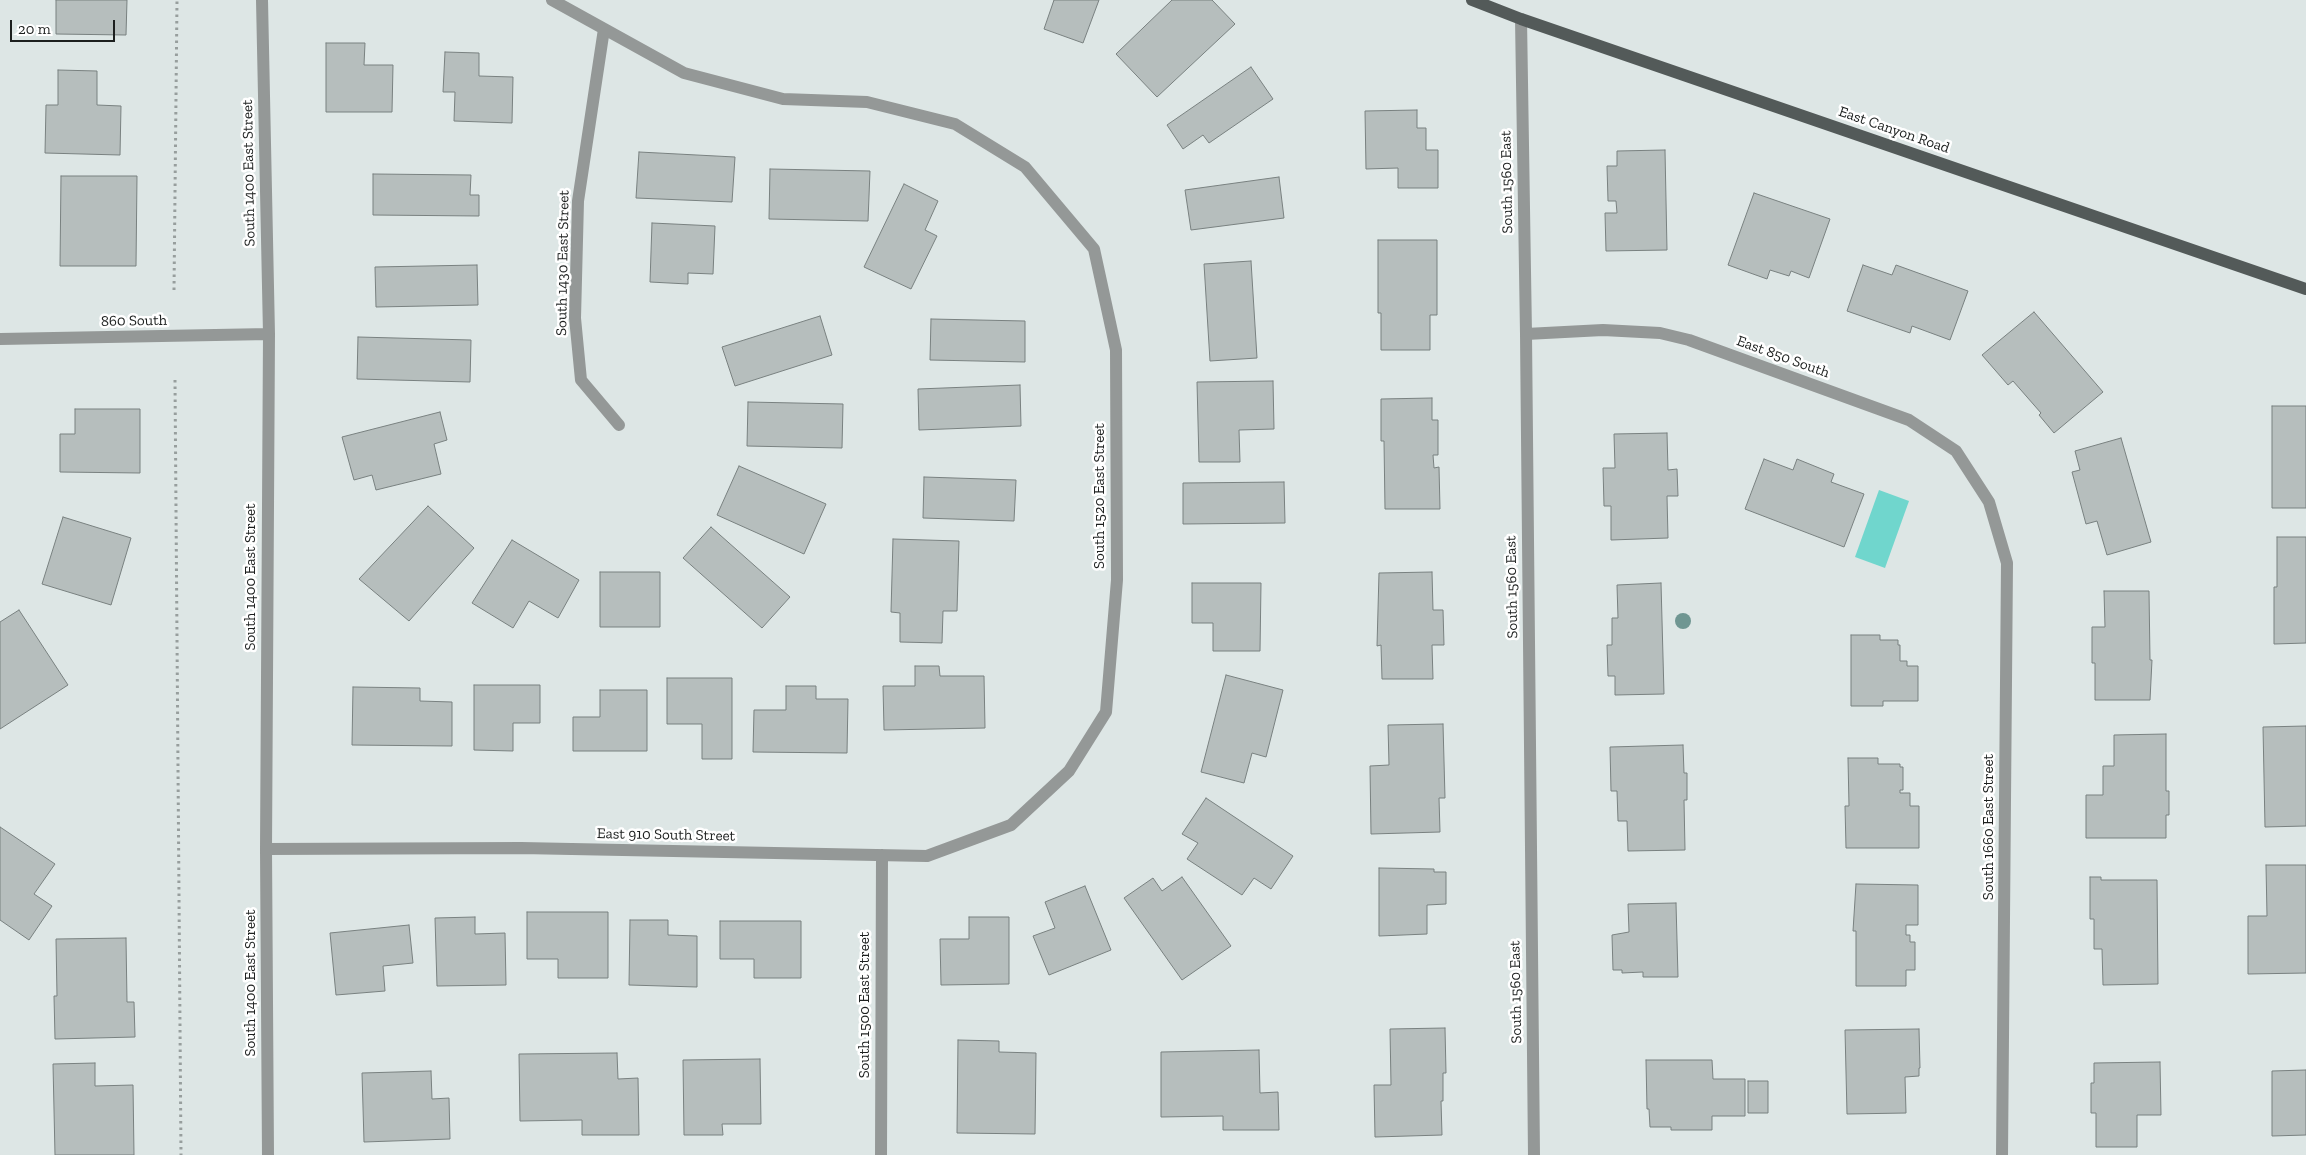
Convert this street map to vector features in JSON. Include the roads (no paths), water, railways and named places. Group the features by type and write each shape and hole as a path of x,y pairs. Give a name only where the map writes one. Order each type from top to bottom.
{"main road":[{"name":"East Canyon Road","path":"1472,0 1521,19 2306,289"}],"street":[{"name":"South 1400 East Street","path":"262,0 269,334 266,849 268,1155"},
{"name":"South 1520 East Street","path":"552,0 684,73 783,99 867,102 955,124 1024,167 1094,248 1116,350 1116,580 1106,712 1069,771 1047,792"},
{"name":"South 1560 East","path":"1521,19 1534,1155"},
{"name":"South 1430 East Street","path":"604,29 578,201 575,318 581,380 619,425"},
{"name":"East 850 South","path":"1526,334 1603,330 1660,333 1689,340 1909,420 1956,451 1990,502"},
{"name":"860 South","path":"0,339 269,334"},
{"name":"South 1660 East Street","path":"1990,502 2007,563 2002,1155"},
{"name":"East 910 South Street","path":"266,849 521,848 927,856 1011,825 1047,792"},
{"name":"South 1500 East Street","path":"881,1155 882,855"}]}
